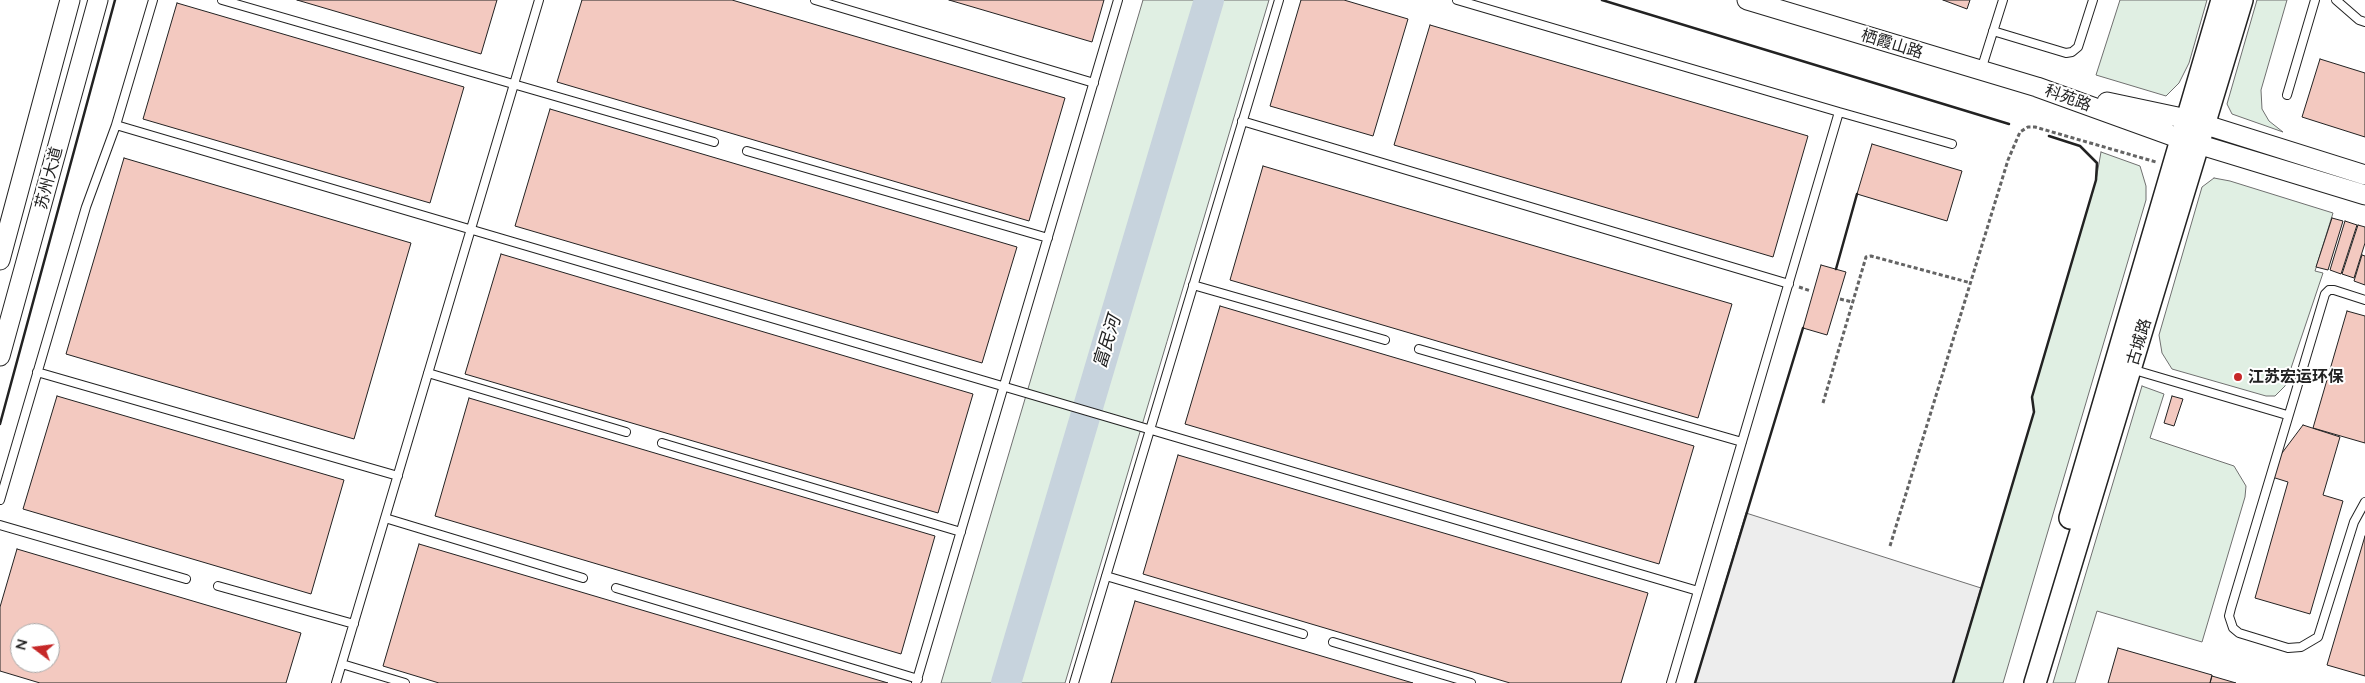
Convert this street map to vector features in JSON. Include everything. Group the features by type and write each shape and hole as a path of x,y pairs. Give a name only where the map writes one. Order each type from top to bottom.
{"main road":[{"name":"古城路","path":"2020,683 2123,367 2173,166 2193,132 2222,0"},
{"name":"古城路","path":"2034,683 2123,367 2193,132 2242,0"}],"street":[{"name":"苏州大道","path":"0,260 70,0"},
{"name":"苏州大道","path":"0,356 98,0"},
{"name":"栖霞山路","path":"1746,0 2037,87"},
{"name":"科苑路","path":"2037,87 2193,132 2365,175"},
{"name":"科苑路","path":"2193,132 2365,195"}],"lane":[{"path":"0,500 86,206 116,125 153,0"},
{"path":"222,0 714,142"},
{"path":"336,683 539,0"},
{"path":"815,0 1094,83"},
{"path":"616,588 917,681 1118,0"},
{"path":"1074,683 1278,0"},
{"path":"1457,0 1952,144"},
{"path":"1981,70 2003,0"},
{"path":"1993,31 2066,53 2072,52 2078,47 2093,0"},
{"path":"2287,95 2315,0"},
{"path":"2336,0 2359,20 2365,22"},
{"path":"1671,683 1839,112"},
{"path":"1242,121 1789,284"},
{"path":"116,125 1698,591"},
{"path":"746,151 1048,238"},
{"path":"1193,285 1385,340"},
{"path":"2365,300 2334,290 2329,290 2325,294 2287,415 2231,608 2229,616 2233,628 2239,632 2288,648 2301,647 2318,637 2354,522 2365,502"},
{"path":"1419,350 1742,442"},
{"path":"2123,367 2287,415"},
{"path":"37,372 398,476"},
{"path":"428,373 626,432"},
{"path":"662,443 961,532"},
{"path":"385,518 583,578"},
{"path":"0,525 186,579"},
{"path":"1106,576 1303,634"},
{"path":"218,586 354,624"},
{"path":"1333,642 1471,683"},
{"path":"342,664 405,683"}],"path":[{"path":"1890,546 2008,160 2020,132 2028,127 2035,127 2173,166"},
{"path":"1822,403 1866,257 1871,256 1970,283"},
{"path":"1840,299 1852,302"}],"green space":[{"path":"1143,0 1269,0 1065,683 941,683"},
{"path":"2120,0 2207,0 2189,63 2179,83 2166,96 2096,75"},
{"path":"2257,0 2287,0 2261,90 2262,109 2269,121 2283,132 2232,114 2227,104"},
{"path":"2101,152 2140,166 2146,186 2146,200 2003,683 1953,683 2034,412 2032,397 2096,180"},
{"path":"2214,178 2230,181 2333,213 2315,271 2323,273 2285,386 2275,396 2266,396 2172,369 2162,353 2159,335 2202,187"},
{"path":"2142,386 2164,394 2150,438 2234,466 2246,486 2245,497 2202,642 2097,611 2075,683 2053,683"}],"shaded area":[{"path":"1746,513 1981,588 1953,683 1695,683"}],"building":[{"path":"297,0 497,0 481,54"},
{"path":"582,0 732,0 1065,98 1029,221 557,82"},
{"path":"949,0 1104,0 1092,42"},
{"path":"1301,0 1344,0 1408,19 1373,136 1270,106"},
{"path":"1943,0 1970,0 1967,9"},
{"path":"177,3 464,87 430,203 143,119"},
{"path":"1430,25 1808,136 1773,257 1394,145"},
{"path":"2320,59 2365,73 2365,137 2302,117"},
{"path":"550,109 1017,247 982,363 515,226"},
{"path":"1872,144 1962,171 1947,221 1857,194"},
{"path":"124,158 411,243 354,439 66,354"},
{"path":"1263,166 1732,304 1698,418 1230,280"},
{"path":"2332,218 2343,221 2328,270 2316,267"},
{"path":"2345,221 2357,225 2341,274 2330,270"},
{"path":"2358,225 2365,227 2365,243 2354,278 2342,274"},
{"path":"501,254 973,394 938,513 465,374"},
{"path":"2362,255 2365,256 2365,285 2354,281"},
{"path":"1821,265 1846,272 1827,335 1803,328"},
{"path":"1220,306 1694,446 1659,564 1185,424"},
{"path":"2347,311 2365,316 2365,443 2313,428"},
{"path":"57,396 344,480 311,594 23,509"},
{"path":"2172,396 2183,399 2174,426 2164,423"},
{"path":"469,398 935,536 901,654 435,516"},
{"path":"2303,425 2340,437 2323,495 2343,501 2310,614 2255,598 2288,482 2272,477 2279,457"},
{"path":"1178,455 1648,593 1621,683 1510,683 1143,574"},
{"path":"2365,536 2365,676 2327,665"},
{"path":"419,544 888,683 439,683 383,666"},
{"path":"17,549 301,633 286,683 40,683 0,671 0,607"},
{"path":"1135,601 1413,683 1111,683"},
{"path":"2118,648 2212,675 2210,683 2108,683"},
{"path":"2212,676 2236,683 2210,683"}],"waterway":[{"name":"富民河","path":"1006,683 1209,0"}],"wall":[{"path":"0,424 115,0"},
{"path":"1602,0 2009,124"},
{"path":"1953,683 2034,412 2032,397 2096,180 2097,163 2080,146 2049,136"},
{"path":"1836,269 1857,194"},
{"path":"1695,683 1803,328"}],"place":[{"name":"江苏宏运环保","path":"2238,377"}]}
